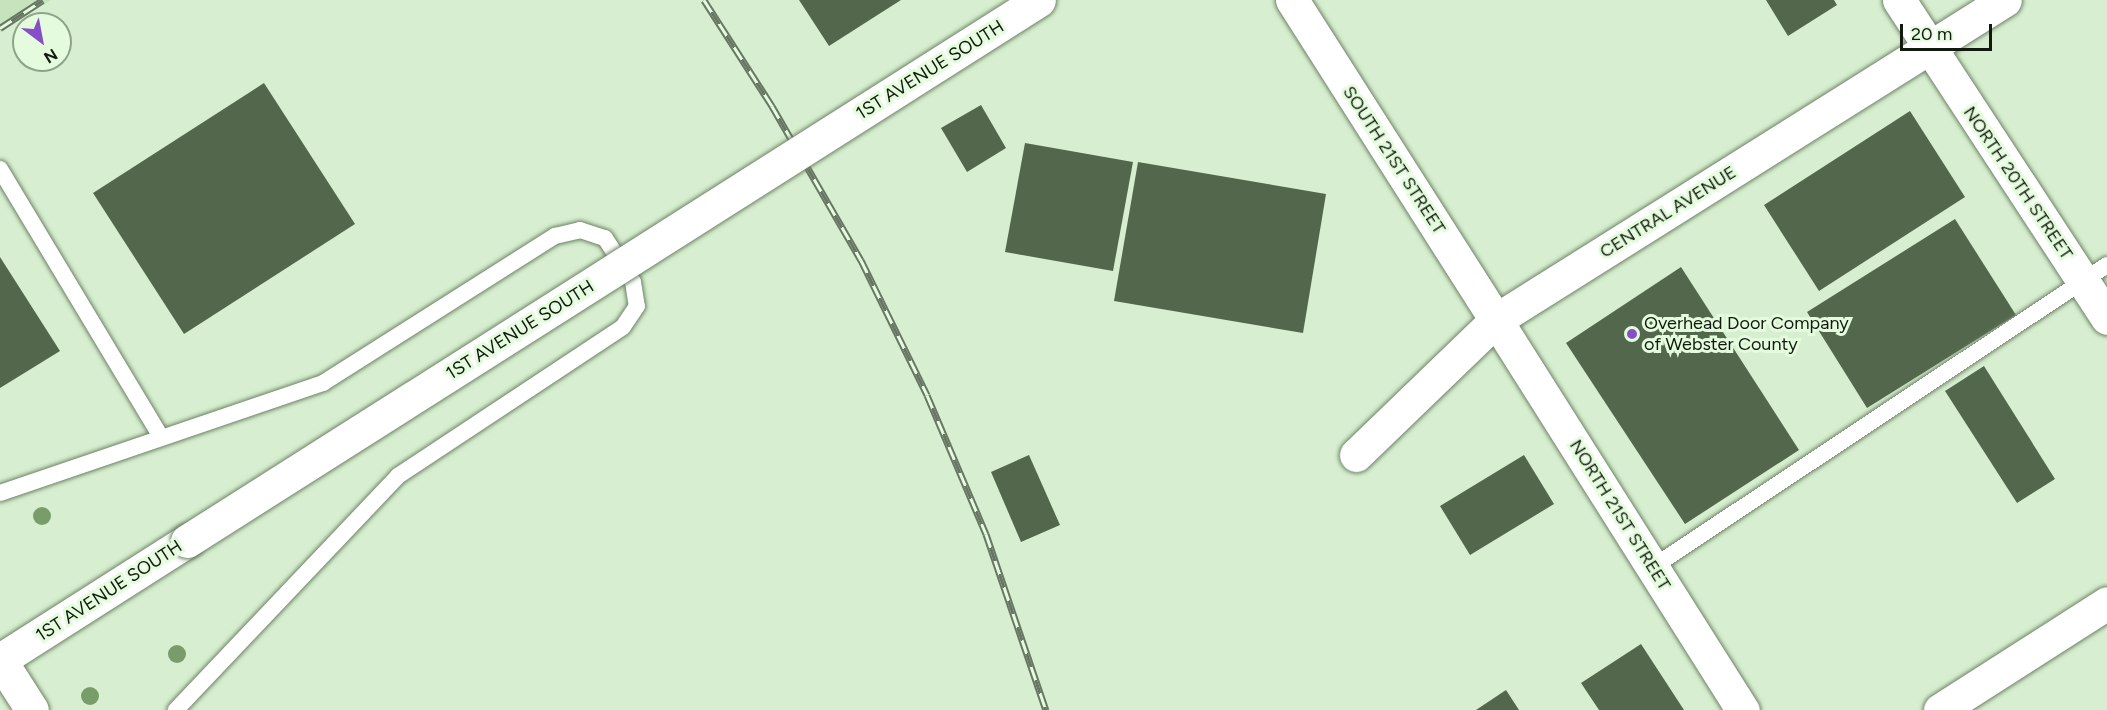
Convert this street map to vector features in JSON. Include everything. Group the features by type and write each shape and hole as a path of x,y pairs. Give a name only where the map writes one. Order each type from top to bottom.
{"main road":[{"name":"1ST AVENUE SOUTH","path":"0,660 1040,0"},
{"name":"SOUTH 21ST STREET","path":"1292,0 1496,320"},
{"name":"NORTH 20TH STREET","path":"1899,0 1929,48 2095,272 2107,318"},
{"name":"CENTRAL AVENUE","path":"1356,455 1496,320 2005,0"},
{"name":"NORTH 21ST STREET","path":"1496,320 1743,710"},
{"path":"1940,710 2107,603"},
{"path":"0,660 32,710"}],"lane":[{"path":"0,169 161,437"},
{"path":"0,493 323,383 555,236 580,230 605,238 633,282 637,306 623,327 398,476 176,710"},
{"path":"1653,567 2095,272"}],"shaded area":[{"path":"0,0 51,0 32,12 12,12 12,24 0,32"}],"building":[{"path":"799,0 901,0 829,46"},
{"path":"1766,0 1834,0 1837,5 1788,36"},
{"path":"264,83 355,224 184,334 93,193"},
{"path":"981,105 1006,148 967,172 941,128"},
{"path":"1910,111 1965,197 1819,291 1764,205"},
{"path":"1025,143 1133,162 1113,271 1005,252"},
{"path":"1138,162 1326,194 1303,333 1114,301"},
{"path":"1955,219 2016,315 1867,408 1807,312"},
{"path":"0,257 60,351 0,388"},
{"path":"1681,267 1799,450 1685,524 1566,343"},
{"path":"1984,366 2055,479 2017,503 1945,391"},
{"path":"1029,455 1060,525 1021,542 991,472"},
{"path":"1524,455 1554,504 1470,555 1440,506"},
{"path":"1641,644 1684,710 1599,710 1581,683"},
{"path":"1506,690 1519,710 1476,710"}],"railway":[{"path":"0,28 43,0"},
{"path":"704,0 772,106 861,260 927,395 986,534 1046,710"}],"place":[{"name":"Overhead Door Company of Webster County","path":"1632,334"}]}
